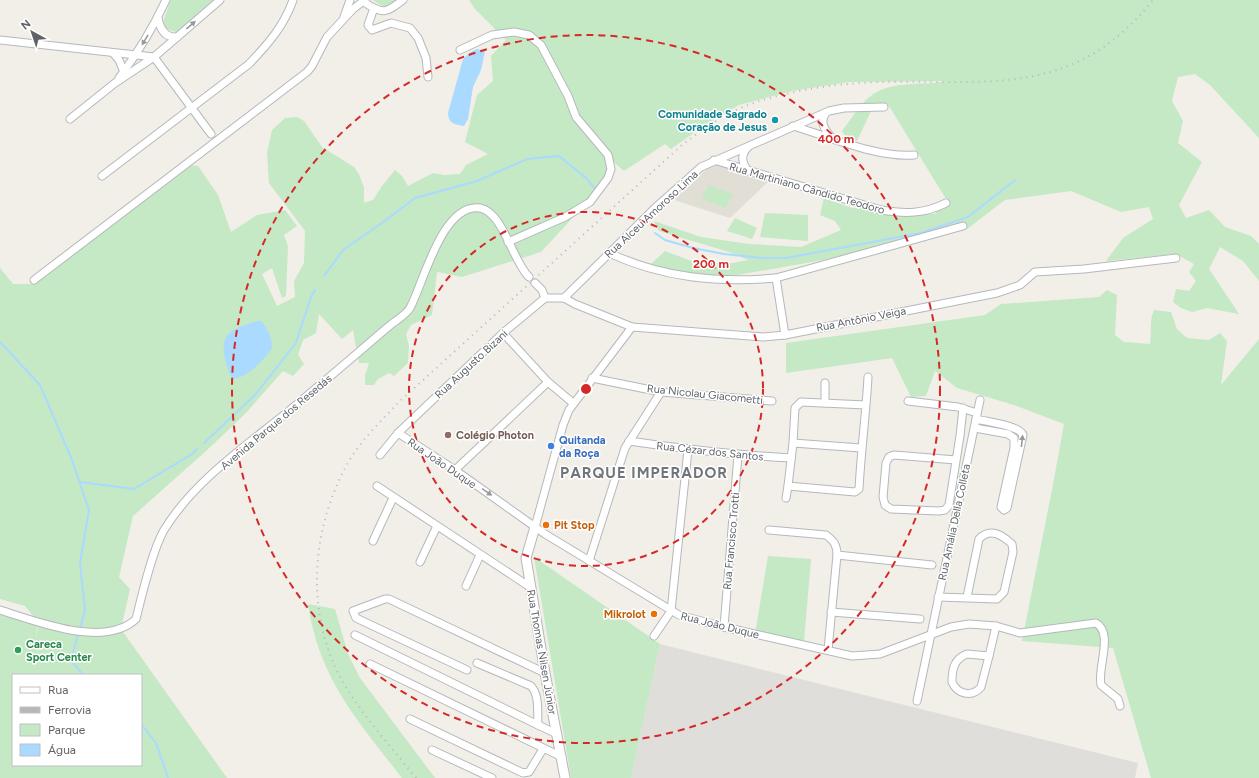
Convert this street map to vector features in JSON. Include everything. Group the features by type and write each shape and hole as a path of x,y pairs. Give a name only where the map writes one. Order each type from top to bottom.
{"street":[{"path":"115,83 136,56 158,18 166,0"},
{"path":"70,119 115,83 154,57 220,0"},
{"path":"102,176 249,64 270,42 287,17 293,0"},
{"path":"342,22 350,0"},
{"path":"34,280 307,72 312,66 327,37 353,9 365,1 381,12 388,11 403,0"},
{"path":"374,8 368,25 372,30 391,23 410,28 418,38 426,58 428,77"},
{"path":"158,18 164,33 170,36 178,37"},
{"path":"460,50 492,35 514,32 529,35 541,45 568,96 576,117 608,155 611,169 608,178 590,202 565,217 508,242"},
{"path":"0,40 154,57"},
{"path":"113,53 119,60 124,72"},
{"path":"154,57 211,134"},
{"name":"Rua Alceu Amoroso Lima","path":"564,298 657,206 698,170 714,160 826,113 844,108 884,107"},
{"path":"826,113 824,116 823,125 831,138"},
{"path":"793,126 880,153 898,156 914,155"},
{"path":"748,171 742,161 745,150 750,145"},
{"name":"Rua Martiniano Cândido Teodoro","path":"714,160 861,206 892,212 922,212 946,203"},
{"name":"Avenida Parque dos Resedás","path":"0,610 54,627 98,633 121,629 136,619 160,539 190,497 237,453 409,310 442,232 452,219 466,210 480,208 492,214 529,277"},
{"path":"609,253 636,265 684,276 718,280 776,278 963,226"},
{"name":"Rua Antônio Veiga","path":"545,298 564,298 574,304 632,327 764,337 785,335 997,293 1020,284 1035,272 1084,269 1176,258"},
{"path":"776,278 785,335"},
{"path":"535,283 542,290 545,298"},
{"name":"Rua Augusto Bizani","path":"380,455 398,433 503,333 545,298"},
{"path":"535,527 563,425 573,403 632,327"},
{"path":"503,333 548,382 573,403"},
{"path":"788,486 857,491 860,488 861,448 868,377"},
{"name":"Rua Nicolau Giacometti","path":"592,378 661,392 772,401"},
{"path":"455,470 548,382"},
{"path":"825,384 825,403"},
{"path":"589,562 625,448 661,392"},
{"name":"Rua Amália Della Colleta","path":"917,701 980,400"},
{"path":"908,401 963,408 977,416 1022,432 1023,435 1007,508 1004,510 1001,507 1014,448 1014,438 1008,434 975,428"},
{"path":"786,498 793,443 795,408 797,404 801,402 866,405"},
{"path":"956,460 894,455 889,457 886,463 883,497 885,505 891,509 945,510 949,505 960,436 963,408"},
{"name":"Rua João Duque","path":"398,433 455,470 535,527 589,562 679,615 724,627 852,656 880,654 951,627 969,624 996,626 1016,632 1028,633 1091,623 1100,626 1105,634 1101,685 1118,699 1120,706"},
{"name":"Rua Cézar dos Santos","path":"629,441 688,450 791,458"},
{"path":"793,443 861,448"},
{"path":"654,636 671,610 688,450"},
{"name":"Rua Francisco Trotti","path":"724,627 738,455"},
{"path":"377,486 393,498 530,587"},
{"path":"373,541 393,498"},
{"path":"420,562 437,526"},
{"name":"Rua Thomas Nilsen Júnior","path":"535,527 526,558 545,673 565,778"},
{"path":"770,530 826,535 833,540 837,548 831,612 825,649"},
{"path":"938,597 967,596 997,598 1004,592 1014,552 1012,544 1004,536 992,532 986,533 979,539 967,596"},
{"path":"466,586 480,555"},
{"path":"837,555 932,565"},
{"path":"467,670 356,618 353,611 378,601 389,599 545,673"},
{"path":"831,612 920,619"},
{"path":"989,656 967,654 958,658 952,675 954,687 957,690 969,694 978,690 983,683 996,626"},
{"path":"355,635 557,734"},
{"path":"477,663 531,686 537,696 538,724"},
{"path":"370,664 562,757"},
{"path":"410,719 524,773 529,772 543,749"},
{"path":"432,750 492,778"}],"shaded area":[{"path":"713,163 770,180 730,218 674,200"},
{"path":"660,644 1138,763 1135,778 631,778"}],"green space":[{"path":"171,0 217,0 176,32 166,29 163,22"},
{"path":"373,0 403,0 389,11"},
{"path":"469,0 1259,0 1259,138 1210,85 1195,74 1178,77 1172,101 1183,121 1178,143 1202,162 1179,205 1186,218 1209,210 1225,227 1251,236 1259,244 1259,281 1243,261 1220,247 1209,269 1239,314 1207,308 1192,312 1181,308 1173,302 1176,289 1189,291 1196,281 1189,272 1194,264 1176,254 1106,261 1123,238 1153,219 1149,207 1121,212 1071,191 1005,200 967,229 818,261 720,278 684,273 651,264 665,251 694,262 733,263 748,260 729,252 659,231 654,221 701,237 749,244 801,247 841,230 835,221 820,215 824,198 852,208 935,214 946,199 889,106 871,111 857,141 846,138 842,131 863,103 877,92 886,88 898,86 945,81 849,82 792,91 739,105 705,125 671,149 665,144 624,171 609,158 609,170 603,185 541,252 462,277 437,272 432,315 411,325 406,334 409,346 408,363 394,376 389,373 378,379 374,385 365,385 365,375 369,363 359,363 353,330 342,339 319,314 316,333 303,340 298,355 304,364 293,376 283,371 244,415 133,516 119,577 130,589 121,629 227,778 0,778 0,613 37,624 36,642 38,622 25,606 0,599 0,268 13,284 35,284 188,165 198,166 218,195 231,232 257,215 285,210 297,226 284,235 288,246 286,296 282,298 272,268 262,274 277,306 295,297 294,281 304,263 305,231 269,183 267,153 272,130 285,118 297,117 304,121 322,147 354,167 359,174 364,188 364,203 373,200 395,170 402,176 408,186 433,173 444,175 460,174 466,165 488,154 465,142 477,95 493,81 491,56 506,40 475,9"},
{"path":"709,185 733,194 725,208 701,198"},
{"path":"765,213 808,215 808,241 760,237"},
{"path":"735,218 757,228 752,239 727,231"},
{"path":"1107,290 1117,295 1115,335 1124,342 1150,344 1154,310 1171,312 1177,329 1187,338 1209,340 1220,333 1227,341 1221,385 1259,339 1259,778 1151,778 1113,648 1022,641 1064,424 1014,405 957,388 935,371 926,396 911,397 892,358 786,373 786,343 985,315 1001,304 1099,297"},
{"path":"768,556 811,559 804,641 755,634"},
{"path":"534,557 660,644 631,778 571,778"},
{"path":"308,604 335,609 348,654 360,678 435,778 402,778 356,718 331,677 321,655 313,631"}],"water":[{"path":"477,49 485,51 481,70 473,87 468,119 464,126 457,125 451,121 448,113 463,59 469,53"},
{"path":"261,321 268,330 272,348 250,372 233,379 225,359 224,342 226,337 235,329"}],"waterway":[{"path":"324,276 343,250 415,198 477,181 527,159 559,156 586,178 596,190"},
{"path":"655,233 665,240 693,248 724,254 762,258 786,258 921,233 968,217 1015,180"},
{"path":"204,443 255,395 296,343 311,297 315,290"},
{"path":"0,342 40,385 72,460 89,510 80,563 85,610 80,629"},
{"path":"80,482 134,489 192,454 197,449"},
{"path":"78,634 71,660 82,674"},
{"path":"142,725 156,743 168,778"}],"railway":[{"path":"416,778 364,713 337,671 327,645 320,619 317,592 321,537 327,511 337,485 349,461 366,437 379,423 400,401 682,145 711,124 730,113 756,102 803,90 833,85 891,82 973,82 1012,80 1049,72 1085,58 1119,35 1153,0"}],"place":[{"name":"Comunidade Sagrado Coração de Jesus","path":"775,120"},
{"name":"Colégio Photon","path":"448,435"},
{"name":"Quitanda da Roça","path":"551,446"},
{"name":"Pit Stop","path":"546,525"},
{"name":"Mikrolot","path":"654,614"},
{"name":"Careca Sport Center","path":"18,650"}],"district":[{"name":"PARQUE IMPERADOR","path":"644,473"}]}
